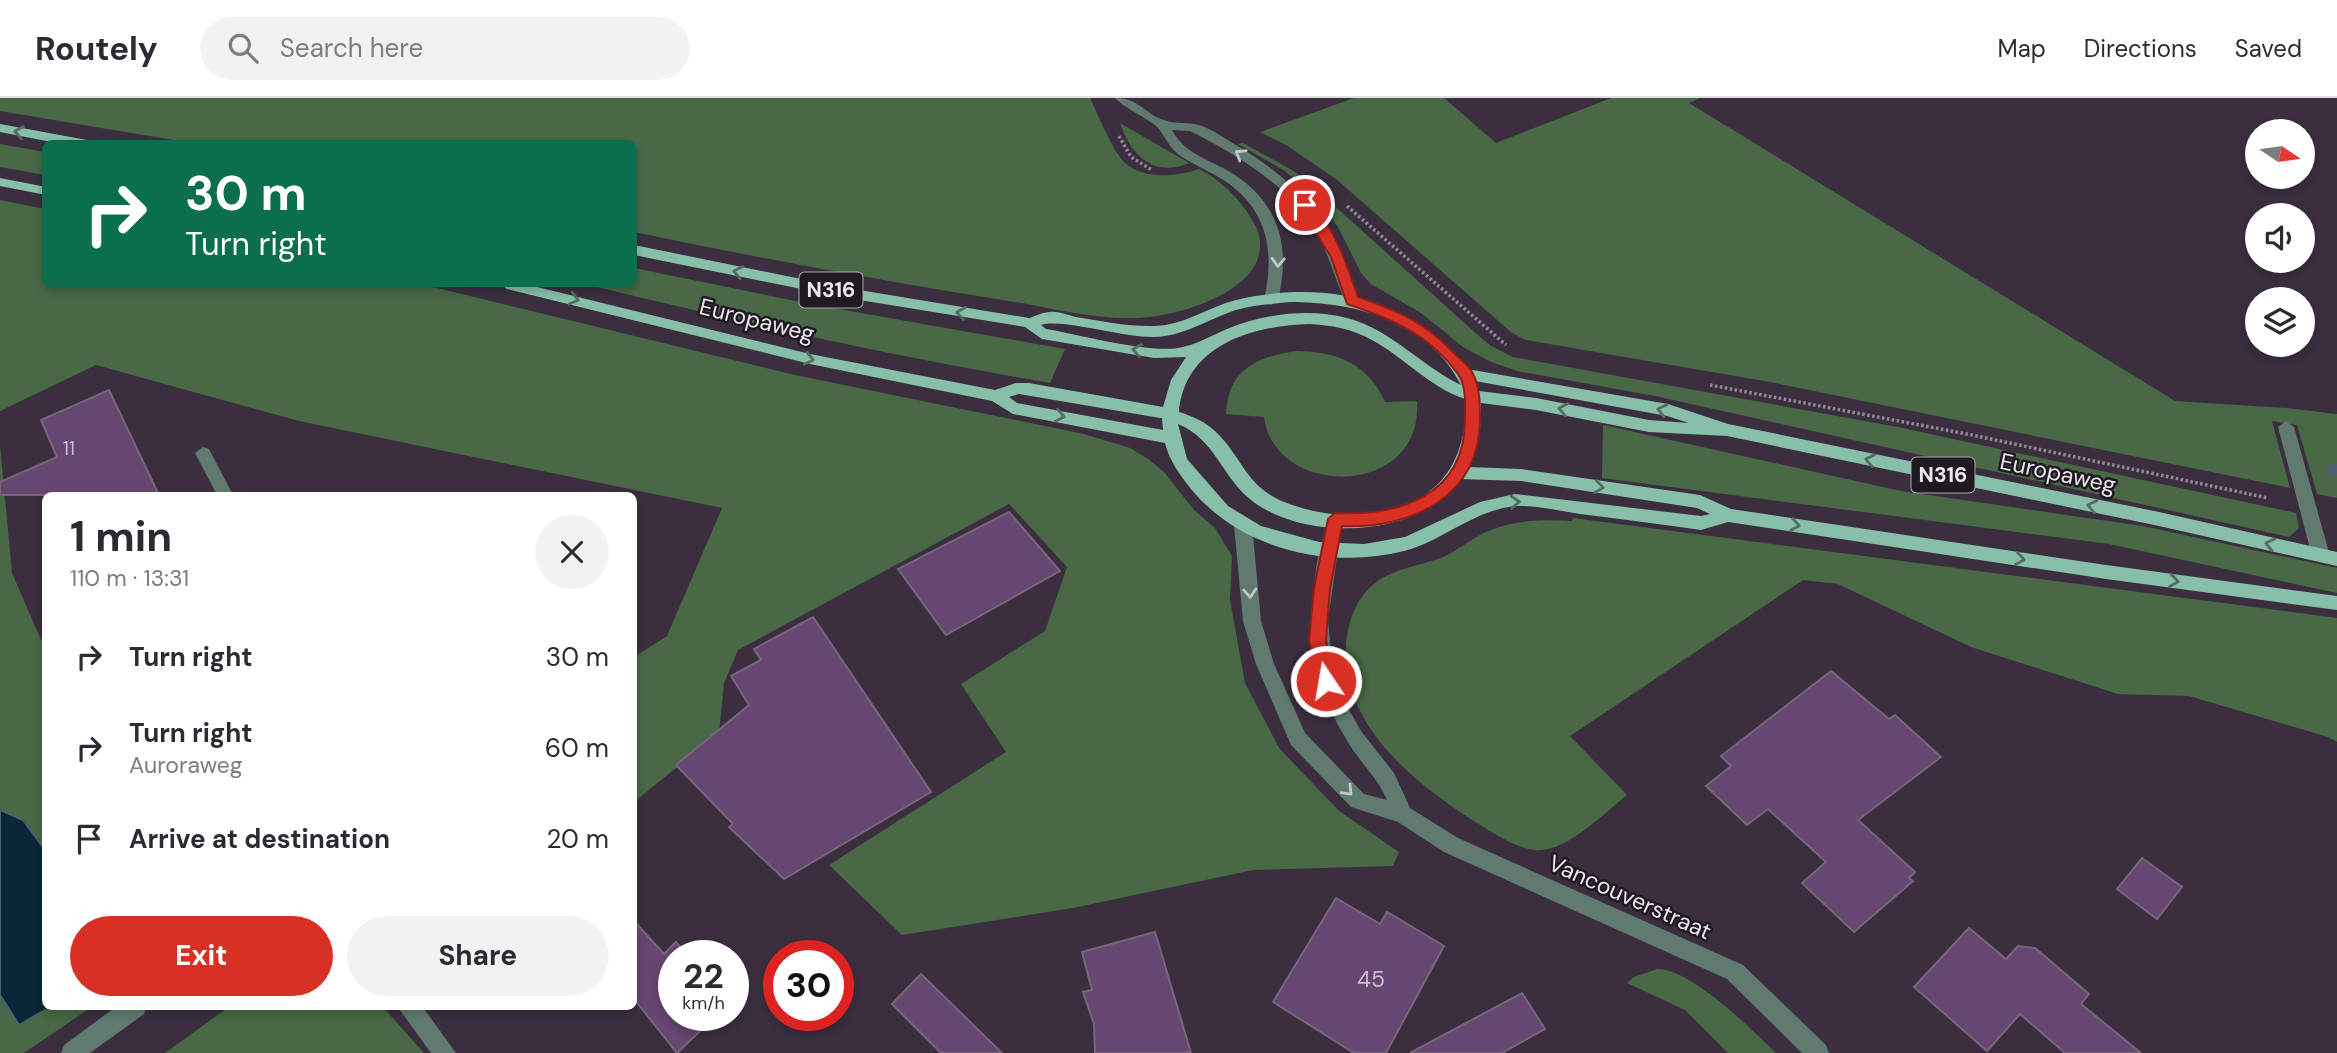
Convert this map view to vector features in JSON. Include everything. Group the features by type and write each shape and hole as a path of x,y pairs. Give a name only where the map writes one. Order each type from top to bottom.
{"main road":[{"path":"0,128 65,140"},
{"path":"0,182 42,190"},
{"name":"Europaweg","path":"637,251 829,290 1029,323 1050,317 1121,329 1163,331 1192,326 1235,306 1271,300"},
{"name":"Europaweg","path":"519,287 810,359 996,396 1013,408 1171,438"},
{"name":"N316","path":"1169,415 1189,422 1209,434 1246,486 1263,499 1296,514 1367,521 1406,513 1434,499 1458,473 1472,429 1473,396 1466,374 1430,337 1401,317 1352,300 1300,295 1271,300"},
{"path":"1264,323 1271,300"},
{"name":"N316","path":"1473,396 1439,383 1394,346 1366,329 1330,318 1310,317 1264,323 1232,331 1204,348 1186,368 1175,390 1169,415 1171,438 1183,467 1210,500 1244,525 1264,536 1329,549 1356,551 1405,544 1486,506 1517,500 1701,523 1728,515"},
{"name":"Europaweg","path":"1029,323 1042,334 1154,353 1174,354 1204,348"},
{"name":"Europaweg","path":"1466,374 1668,410 1727,430 2159,519 2329,558"},
{"name":"Europaweg","path":"996,396 1019,387 1169,415"},
{"name":"Europaweg","path":"1473,396 1536,404 1663,428 1727,430"},
{"name":"N316","path":"1458,473 1521,475 1700,502 1728,515 2106,572 2337,603"},
{"path":"1329,549 1335,519"}],"street":[{"path":"1121,98 1163,124 1192,127 1265,169 1294,192 1315,217 1338,257 1352,300"},
{"path":"1163,124 1175,146 1236,181 1257,202 1273,224 1279,253 1271,300"},
{"path":"2286,427 2308,506 2329,558"},
{"path":"203,453 223,492"},
{"name":"Vancouverstraat","path":"1244,525 1252,621 1265,664 1298,740 1358,801 1403,814 1451,845 1735,972 1818,1053"},
{"path":"1329,549 1322,588 1318,641 1326,681 1352,733 1384,775 1403,814"},
{"path":"72,1053 131,1010"},
{"path":"411,1010 445,1053"}],"path":[{"path":"1343,202 1509,347"},
{"path":"1707,385 1972,435 2308,506"}],"green space":[{"path":"0,98 1090,98 1110,141 1124,162 1131,168 1150,174 1181,174 1199,169 1208,174 1225,187 1246,211 1257,229 1260,248 1254,267 1246,277 1214,299 1150,317 1094,316 864,277 637,233 637,140 173,140 0,111"},
{"path":"1354,98 1444,98 1496,143 1611,98 1700,98 1689,103 2175,401 2337,414 2337,498 2317,494 2297,425 2272,421 2290,488 1770,382 1526,340 1512,333 1336,179 1286,145 1260,132"},
{"path":"1120,123 1189,163 1165,168 1146,161 1130,145"},
{"path":"1243,143 1308,182 1479,336 1491,346 1513,357 1898,427 2296,513 2299,528 2289,537 1655,396 1517,371 1491,362 1463,347 1421,313 1371,284 1361,273 1338,227 1313,195 1285,171 1238,144"},
{"path":"0,144 42,151 42,174 0,167"},
{"path":"0,200 42,208 42,287 433,287 795,375 1084,434 1130,448 1164,472 1194,510 1215,528 1232,556 1230,600 1245,683 1279,748 1339,811 1399,852 1393,866 1253,870 1073,908 902,935 829,865 1006,752 961,684 1045,631 1067,567 1009,504 738,650 724,683 719,733 637,800 637,655 667,636 722,508 299,421 96,365 0,411"},
{"path":"637,269 810,304 1065,349 1050,383 816,338 597,287 637,287"},
{"path":"1296,351 1325,354 1350,362 1370,378 1385,402 1417,401 1413,433 1397,456 1374,471 1347,476 1319,474 1293,463 1274,444 1264,417 1226,414 1232,386 1238,376 1268,357"},
{"path":"1603,425 1901,491 2143,526 2337,568 2337,593 2109,544 1602,478"},
{"path":"0,445 12,573 42,642 42,846 23,820 0,810"},
{"path":"1573,518 2337,618 2337,742 2328,737 2189,696 2118,694 1971,647 1838,584 1803,580 1570,736 1627,795 1584,831 1558,846 1546,850 1526,848 1494,834 1449,804 1404,768 1384,747 1355,700 1348,673 1347,636 1354,611 1362,596 1390,574 1443,557 1484,533 1505,525 1538,520 1572,521"},
{"path":"1657,969 1671,972 1703,989 1737,1016 1776,1053 1728,1053 1685,1010 1627,983 1634,977"},
{"path":"0,995 19,1025 45,1010 87,1010 24,1053 0,1053"},
{"path":"224,1010 386,1010 424,1053 165,1053"}],"water":[{"path":"0,810 23,820 42,846 42,1010 45,1010 19,1025 0,995"}],"building":[{"path":"109,390 158,492 42,492 42,495 0,495 0,482 57,457 41,420"},
{"path":"1009,512 1060,571 946,635 898,569"},
{"path":"813,617 931,792 784,879 729,827 733,824 676,765 749,705 731,676 761,660 754,649"},
{"path":"1831,671 1889,719 1895,715 1941,757 1858,820 1915,872 1909,878 1913,881 1854,932 1802,883 1826,862 1768,809 1747,825 1706,786 1731,766 1721,756"},
{"path":"2142,858 2182,887 2157,919 2117,889"},
{"path":"1336,898 1380,924 1387,912 1444,946 1386,1053 1354,1053 1273,1002"},
{"path":"637,924 658,947 658,1029 637,1003"},
{"path":"1969,928 2006,959 2018,946 2035,948 2089,994 2081,1004 2141,1053 2065,1053 2020,1014 1987,1051 1914,987"},
{"path":"1155,932 1191,1053 1095,1053 1094,1024 1083,992 1092,990 1082,952"},
{"path":"921,974 1002,1053 941,1053 892,1004"},
{"path":"1522,993 1545,1029 1502,1053 1410,1053"},
{"path":"659,1031 700,1031 677,1053"}],"waterway":[{"path":"2332,469 2337,470"}],"route":[{"path":"1305,205 1338,257 1352,300 1401,317 1430,337 1466,374 1473,396 1472,429 1465,457 1455,477 1434,499 1406,513 1367,521 1335,519 1322,588 1318,641 1326,681"}]}
